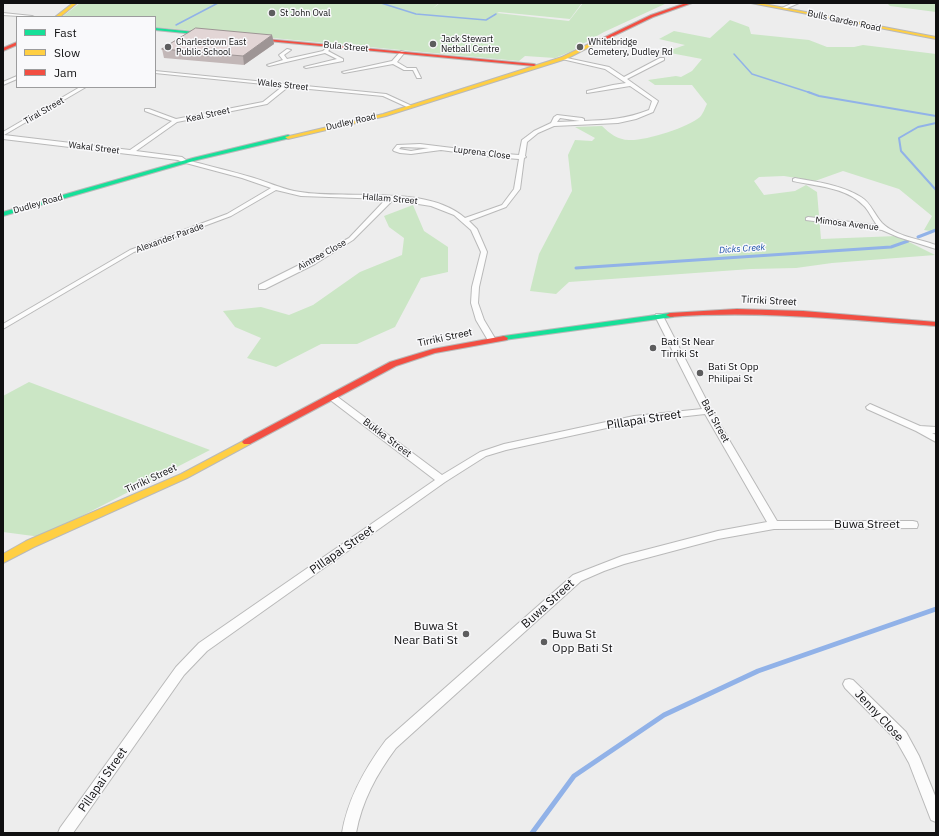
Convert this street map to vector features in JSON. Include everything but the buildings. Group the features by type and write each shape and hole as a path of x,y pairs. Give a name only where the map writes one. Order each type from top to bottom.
{"main road":[{"path":"58,16 75,3"},
{"name":"Dudley Road","path":"3,214 184,162 370,118 564,58 652,16 690,3"},
{"name":"Bulls Garden Road","path":"753,3 784,8 884,30 936,38"},
{"path":"156,29 217,35"},
{"name":"Bula Street","path":"251,38 328,49 403,52 538,66"},
{"path":"3,50 16,44"},
{"name":"Tirriki Street","path":"3,559 30,544 184,476 393,364 423,353 492,340 659,316 730,310 755,310 936,324"}],"street":[{"path":"784,8 797,3"},
{"path":"3,14 22,16"},
{"path":"269,65 328,49 340,60 306,67"},
{"path":"285,60 281,55 289,50"},
{"path":"344,72 394,62 403,52"},
{"path":"466,220 504,206 517,189 523,157 524,141 536,132 553,124 618,121 634,118 651,111 656,101 607,68 564,58"},
{"path":"624,79 662,59"},
{"path":"394,62 406,69 414,70 419,77"},
{"name":"Wales Street","path":"156,72 384,95 409,106"},
{"path":"3,84 16,78"},
{"path":"589,92 613,86 632,84"},
{"name":"Keal Street","path":"132,152 175,122 265,103 287,85"},
{"name":"Tiral Street","path":"3,136 82,88"},
{"path":"147,110 173,119 175,122"},
{"name":"Wakal Street","path":"3,136 180,158 184,162"},
{"name":"Luprena Close","path":"441,148 407,152 400,152 396,150 399,146 403,145 441,148 523,157"},
{"name":"Hallam Street","path":"184,162 250,178 275,188 310,195 392,197 430,204 466,220 479,237 484,252 474,297 480,320 492,340"},
{"path":"795,180 827,186 863,202 870,210 874,218 885,228"},
{"name":"Alexander Parade","path":"3,327 132,251 229,215 275,188"},
{"name":"Aintree Close","path":"262,287 312,262 351,240 392,197"},
{"name":"Mimosa Avenue","path":"808,219 885,228 936,246"},
{"name":"Bati Street","path":"659,316 708,411 774,525"},
{"name":"Bukka Street","path":"332,397 442,480"},
{"path":"870,407 919,429 936,439"},
{"name":"Pillapai Street","path":"65,833 180,671 203,648 237,622 442,480 483,454 504,447 634,419 708,411"},
{"path":"919,429 936,430"},
{"name":"Buwa Street","path":"349,833 350,822 361,790 391,744 577,578 622,560 718,535 774,525 913,526"},
{"name":"Jenny Close","path":"849,684 901,736 914,760 936,815"}],"green space":[{"path":"80,3 439,3 432,9 440,3 582,3 570,19 497,13 569,21 583,3 667,3 604,32 572,51 555,58 525,56 519,61 156,27 156,16 63,16"},
{"path":"887,3 936,3 936,12 890,6"},
{"path":"730,20 749,27 751,34 809,40 827,47 854,47 863,45 936,54 936,232 924,230 932,216 899,189 843,171 815,181 784,176 759,177 754,181 764,195 795,191 806,185 817,192 821,239 897,236 935,255 832,263 796,268 751,269 569,282 556,294 530,291 539,254 572,191 568,155 575,140 592,141 595,138 575,127 602,126 617,137 625,140 636,140 676,129 700,117 707,104 692,85 655,85 648,80 676,76 681,77 692,71 702,59 665,52 685,45 659,39 674,31 710,38"},
{"path":"413,205 424,231 448,247 448,272 421,278 395,327 357,344 321,344 276,367 247,358 261,338 235,327 223,311 261,307 289,315 313,305 360,272 402,255 404,238 389,227 384,216"},
{"path":"29,382 210,450 41,537 3,532 3,396"}],"waterway":[{"path":"176,25 218,3"},
{"path":"381,3 416,14 486,20 496,14"},
{"path":"734,54 752,74 809,92"},
{"path":"809,92 819,96 936,116"},
{"name":"Dicks Creek","path":"936,123 918,127 899,138 901,151 936,190"},
{"name":"Dicks Creek","path":"918,237 936,230"},
{"name":"Dicks Creek","path":"576,268 891,247 908,241"},
{"path":"532,833 574,776 664,715 758,671 936,609"}],"traffic: fast":[{"path":"156,29 205,34"},
{"path":"3,214 195,159 288,137"},
{"path":"504,338 670,315"}],"traffic: slow":[{"path":"58,16 75,3"},
{"path":"753,3 936,38"},
{"path":"288,137 384,115 564,58 601,40"},
{"path":"3,559 30,544 184,476 247,442"}],"traffic: jam":[{"path":"601,40 652,16 690,3"},
{"path":"257,39 534,65"},
{"path":"3,50 16,44"},
{"path":"670,315 703,312 770,312 936,324"},
{"path":"247,442 393,364 433,351 504,338"}],"place":[{"name":"St John Oval","path":"272,13"},
{"name":"Jack Stewart Netball Centre","path":"433,44"},
{"name":"Charlestown East Public School","path":"168,47"},
{"name":"Whitebridge Cemetery, Dudley Rd","path":"580,47"},
{"name":"Bati St Near Tirriki St","path":"653,348"},
{"name":"Bati St Opp Philipai St","path":"700,373"},
{"name":"Buwa St Near Bati St","path":"466,634"},
{"name":"Buwa St Opp Bati St","path":"544,642"}]}
